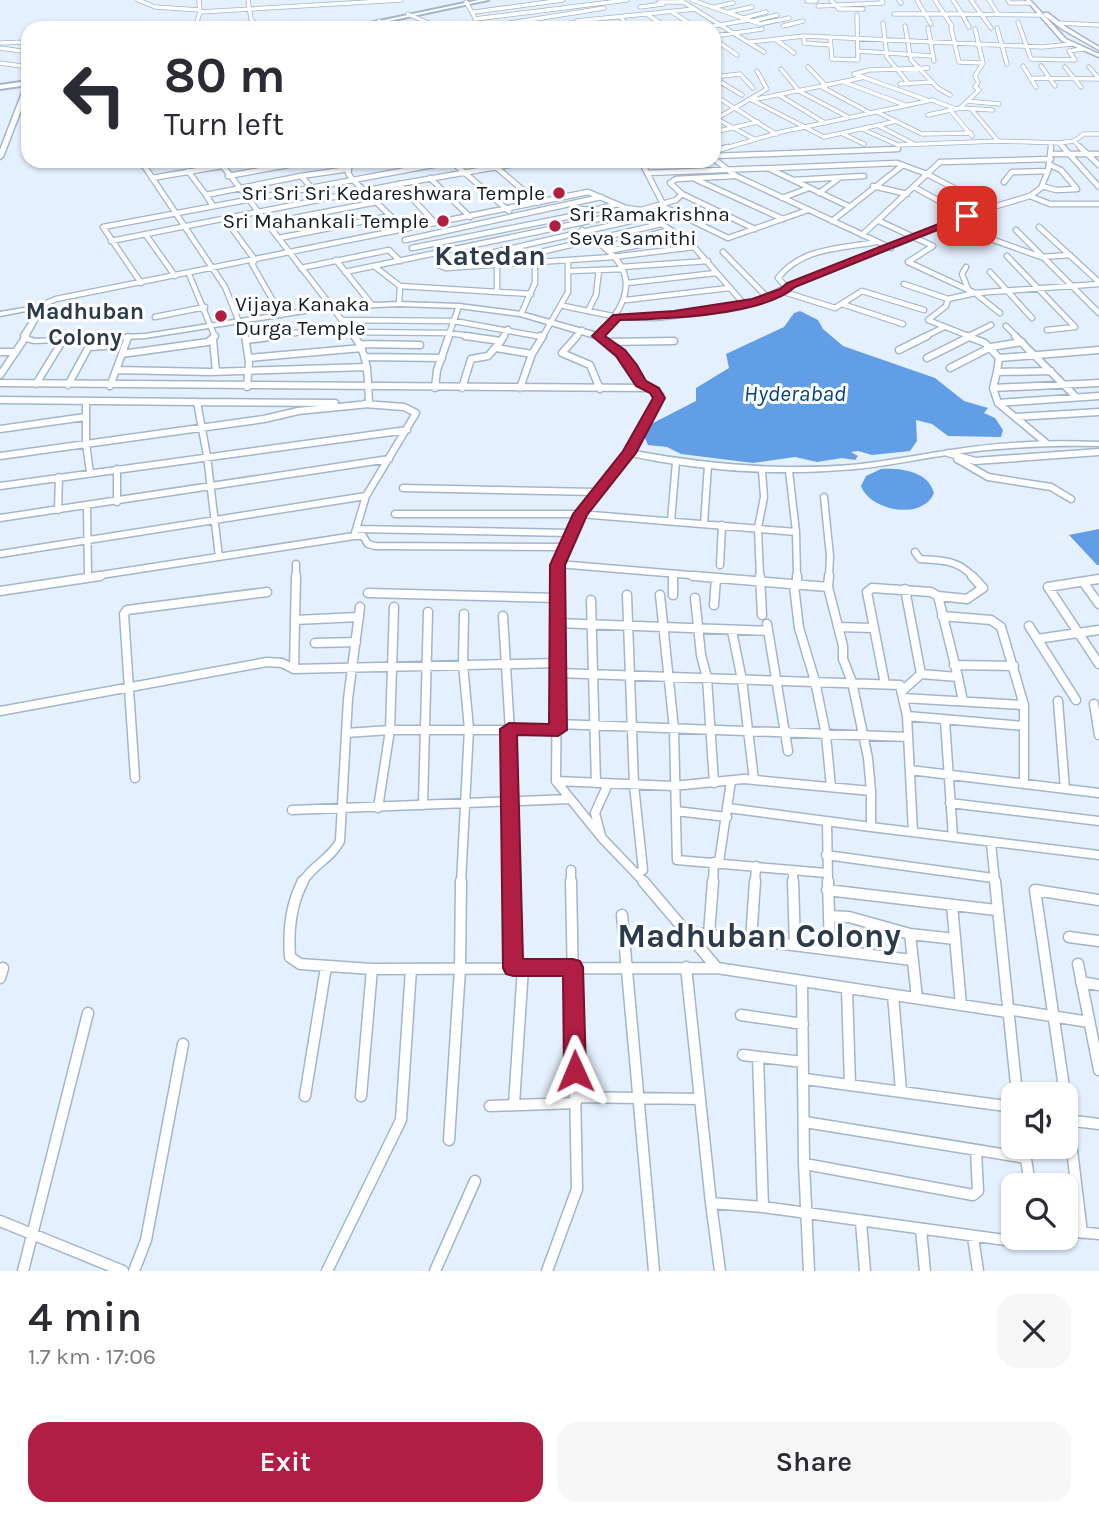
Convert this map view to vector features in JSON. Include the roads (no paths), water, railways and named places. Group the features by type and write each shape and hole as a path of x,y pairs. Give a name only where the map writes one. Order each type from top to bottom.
{"main road":[{"path":"374,21 478,0"},
{"path":"466,1 486,0"},
{"path":"379,21 410,13"},
{"path":"0,88 21,86"}],"street":[{"path":"138,0 155,7 200,11 398,0 410,13 425,21"},
{"path":"197,21 199,0"},
{"path":"248,0 253,21"},
{"path":"290,0 291,7"},
{"path":"474,12 563,0"},
{"path":"466,1 474,12 475,19 627,0"},
{"path":"692,0 762,24 789,18"},
{"path":"699,3 710,0"},
{"path":"817,2 824,0"},
{"path":"831,0 841,10 863,9"},
{"path":"807,1 835,5 882,3 882,0"},
{"path":"917,0 930,26 934,61"},
{"path":"971,0 994,28 1007,64"},
{"path":"989,0 998,14"},
{"path":"1008,0 1010,3 1031,1 1058,23 1099,48"},
{"path":"540,1 568,21"},
{"path":"580,21 604,8 608,1"},
{"path":"640,7 682,1 714,21"},
{"path":"935,1 954,1 970,27"},
{"path":"935,1 952,27 959,62 983,63"},
{"path":"1031,1 1057,34 1099,56"},
{"path":"714,8 733,3"},
{"path":"1007,6 1013,15"},
{"path":"708,17 751,7"},
{"path":"522,21 604,8"},
{"path":"593,21 695,9"},
{"path":"671,12 687,21"},
{"path":"743,18 766,12"},
{"path":"894,13 1041,15"},
{"path":"647,15 657,21"},
{"path":"721,25 777,15"},
{"path":"830,37 832,59 858,60 857,15"},
{"path":"621,18 624,21"},
{"path":"783,26 803,21"},
{"path":"773,22 788,28"},
{"path":"1018,22 1031,59 1073,61 1075,60 1069,51 1083,49"},
{"path":"883,23 886,53 909,84"},
{"path":"1058,23 1099,25"},
{"path":"721,25 764,52"},
{"path":"905,26 910,55 930,80 950,95 999,104"},
{"path":"721,36 761,29"},
{"path":"928,115 958,108 979,90 975,87 978,82 975,76 978,68 984,65 975,29"},
{"path":"750,42 804,36 1050,47 1072,44"},
{"path":"804,36 804,43 830,45"},
{"path":"774,39 794,53"},
{"path":"0,45 21,43"},
{"path":"721,43 737,55"},
{"path":"0,45 21,50"},
{"path":"1050,47 1053,56"},
{"path":"858,51 933,56"},
{"path":"0,63 21,66"},
{"path":"1023,66 1036,87"},
{"path":"1041,66 1055,86"},
{"path":"808,67 824,86 870,113"},
{"path":"1065,67 1081,87"},
{"path":"1089,67 1099,79"},
{"path":"928,68 854,72 861,78 958,108 993,110"},
{"path":"781,69 799,90 848,118"},
{"path":"721,116 752,100 767,88 757,71"},
{"path":"721,76 737,74 753,88"},
{"path":"752,100 861,78"},
{"path":"900,84 938,78"},
{"path":"1031,78 1099,79"},
{"path":"721,82 742,95"},
{"path":"843,82 905,105"},
{"path":"778,95 825,122"},
{"path":"922,98 950,95"},
{"path":"721,99 778,133"},
{"path":"752,100 824,137 897,121"},
{"path":"802,128 931,100"},
{"path":"721,151 778,133 931,100"},
{"path":"0,157 21,103"},
{"path":"950,110 976,141"},
{"path":"972,110 998,141"},
{"path":"878,112 925,134 971,133"},
{"path":"721,122 754,139"},
{"path":"721,130 758,122"},
{"path":"878,126 915,144"},
{"path":"862,129 889,143 915,144 976,141 1059,143 1074,141 1084,134 1099,134"},
{"path":"843,133 864,144"},
{"path":"1074,141 1099,165"},
{"path":"917,238 1030,196 1042,186 1049,168 1052,157 1050,143"},
{"path":"1059,143 1099,187"},
{"path":"721,154 937,147"},
{"path":"862,235 936,164 1099,154"},
{"path":"721,164 736,176 891,248"},
{"path":"647,173 903,164 992,208"},
{"path":"832,221 903,164"},
{"path":"145,168 214,269 241,320 249,358 247,387"},
{"path":"152,178 202,168"},
{"path":"223,168 361,346 365,357 369,404"},
{"path":"228,176 271,168"},
{"path":"206,195 345,168"},
{"path":"350,168 348,173 352,180 390,216 405,240 420,256"},
{"path":"141,283 103,228 415,168"},
{"path":"459,168 553,249 571,271 570,289 564,306 532,354 520,388"},
{"path":"111,242 492,168"},
{"path":"498,168 538,203"},
{"path":"644,168 661,204 724,238 732,238 808,210"},
{"path":"767,168 848,206"},
{"path":"1004,182 1013,172 1049,168 1061,170 1077,188 1055,190 1042,186"},
{"path":"188,172 213,206"},
{"path":"301,176 311,187"},
{"path":"736,176 672,180 671,184 682,194 755,229"},
{"path":"791,180 864,176"},
{"path":"430,178 470,216"},
{"path":"694,178 783,219"},
{"path":"819,193 839,178"},
{"path":"399,184 435,223"},
{"path":"873,186 906,194"},
{"path":"914,187 941,202"},
{"path":"782,198 809,188"},
{"path":"1055,190 1067,205"},
{"path":"1,315 56,299 583,192 641,210 681,237 708,261 746,305"},
{"path":"345,272 641,210 677,200 682,194"},
{"path":"1030,196 1045,203 1099,204"},
{"path":"405,240 601,197"},
{"path":"547,201 606,249 622,268 627,283 625,300 617,317 598,336"},
{"path":"268,223 377,202"},
{"path":"412,248 578,215 578,209 595,210 618,204"},
{"path":"564,306 617,317 674,315 746,305 992,208"},
{"path":"279,238 390,216"},
{"path":"225,219 255,260"},
{"path":"458,219 501,263 497,291"},
{"path":"639,219 438,265 446,268 565,261 694,247"},
{"path":"879,221 931,244 932,248 908,262 971,291 1000,313"},
{"path":"501,263 661,224"},
{"path":"952,225 1041,257 1070,255"},
{"path":"1039,227 1099,283"},
{"path":"606,249 670,230"},
{"path":"1016,230 1099,313"},
{"path":"146,234 175,276"},
{"path":"377,235 400,261"},
{"path":"606,249 681,237"},
{"path":"668,240 685,263"},
{"path":"877,242 830,248 793,263 778,278 786,290 829,308 842,304 862,291 924,310"},
{"path":"301,268 389,250"},
{"path":"654,250 664,264"},
{"path":"723,252 768,298"},
{"path":"639,253 647,265"},
{"path":"1007,256 1075,327 1047,330"},
{"path":"255,260 252,264 281,315"},
{"path":"336,260 372,305"},
{"path":"571,271 708,261"},
{"path":"522,314 535,283 535,262"},
{"path":"374,266 400,286 531,294"},
{"path":"965,267 962,274 971,291"},
{"path":"588,311 596,295 600,270"},
{"path":"990,272 1032,318"},
{"path":"627,283 716,273"},
{"path":"189,274 216,337 213,340 216,372"},
{"path":"904,284 947,299 971,291 1007,291 1099,283"},
{"path":"399,304 400,286"},
{"path":"625,300 729,288"},
{"path":"947,299 946,306 928,320 991,347 999,358 993,388 998,403 1045,442"},
{"path":"25,338 91,343 110,338 330,307 399,304 459,306 522,314 582,330 607,342 631,365 637,379 659,394 659,398 629,453 580,514 558,565 556,781 602,838 637,874 717,968"},
{"path":"842,304 903,324"},
{"path":"0,375 25,338 39,312 39,306"},
{"path":"435,388 437,370 459,306"},
{"path":"155,317 205,307"},
{"path":"341,320 454,321 543,336"},
{"path":"927,358 991,325"},
{"path":"247,340 346,326"},
{"path":"1006,326 1076,397"},
{"path":"899,350 944,327"},
{"path":"462,388 471,359 486,357 496,348 508,329"},
{"path":"582,330 562,353 590,365 600,389"},
{"path":"351,332 448,333 501,341"},
{"path":"418,358 423,333"},
{"path":"110,386 128,337"},
{"path":"36,384 63,340"},
{"path":"122,354 213,340"},
{"path":"607,342 674,341"},
{"path":"950,368 991,347 1022,342"},
{"path":"68,385 91,343"},
{"path":"249,358 361,346 420,345"},
{"path":"496,348 532,354"},
{"path":"999,358 1099,350"},
{"path":"0,352 16,352"},
{"path":"365,357 442,358"},
{"path":"117,370 216,372 366,367"},
{"path":"997,372 1051,371"},
{"path":"0,383 110,386 648,388"},
{"path":"993,388 1099,383"},
{"path":"998,403 1099,396"},
{"path":"0,400 369,404 415,410 407,430 366,496 355,532"},
{"path":"86,401 86,443 90,473"},
{"path":"197,402 207,456 219,557"},
{"path":"0,456 369,404"},
{"path":"1016,417 1099,412"},
{"path":"0,429 85,417"},
{"path":"0,486 407,430"},
{"path":"629,453 676,462 762,471 789,471 842,468 1045,442 1099,444"},
{"path":"948,453 975,461 1099,452"},
{"path":"948,453 988,477 1051,487 1071,499"},
{"path":"0,518 389,459"},
{"path":"671,521 676,462"},
{"path":"704,524 708,465"},
{"path":"117,470 117,502"},
{"path":"762,471 764,497 758,528 762,615"},
{"path":"789,471 796,531 795,586 799,628 815,681 826,735 831,787"},
{"path":"58,510 60,477"},
{"path":"403,488 596,492"},
{"path":"0,554 366,496"},
{"path":"824,497 830,556 828,587 863,737 871,792 871,827"},
{"path":"88,506 88,578"},
{"path":"395,514 580,514 796,531"},
{"path":"720,565 722,525"},
{"path":"355,532 363,536 368,544 375,546 564,547"},
{"path":"0,591 219,557 355,532 571,533"},
{"path":"885,684 868,589 905,589 967,599 983,588 967,570 950,561 920,559 915,552"},
{"path":"294,669 296,565"},
{"path":"558,565 828,587"},
{"path":"673,575 673,595"},
{"path":"714,606 716,578"},
{"path":"1099,579 1048,587 1099,664"},
{"path":"1083,582 1099,604"},
{"path":"905,589 921,674"},
{"path":"135,778 124,614 127,610 267,592"},
{"path":"368,593 556,598"},
{"path":"627,595 634,727 634,785 643,870 637,874"},
{"path":"660,595 674,729 673,786 677,860 826,873"},
{"path":"938,596 963,701"},
{"path":"695,598 697,629 707,678 714,782"},
{"path":"591,600 596,783"},
{"path":"360,607 345,733 340,841 336,850 312,868 297,891 288,944 290,957 300,964 372,969 717,968 802,983 1089,1022"},
{"path":"378,808 390,730 394,607"},
{"path":"423,805 428,612"},
{"path":"449,1140 460,969 469,729 463,664 464,614"},
{"path":"503,615 518,968 514,1104"},
{"path":"942,616 990,620 1002,627 1024,705 1024,784"},
{"path":"295,620 359,617"},
{"path":"556,623 732,631 767,627 788,751"},
{"path":"1029,626 1076,700"},
{"path":"838,627 873,628"},
{"path":"1037,639 1099,630"},
{"path":"732,631 742,680 754,780"},
{"path":"315,643 356,642"},
{"path":"0,711 267,662 282,663 294,669 507,662 558,663"},
{"path":"954,665 1014,666"},
{"path":"558,673 900,685 907,716 913,832"},
{"path":"921,674 958,677"},
{"path":"902,695 921,674"},
{"path":"902,695 1024,705"},
{"path":"1058,701 1065,789"},
{"path":"1094,705 1099,732"},
{"path":"907,716 1024,726"},
{"path":"944,721 953,838"},
{"path":"345,733 596,726 908,737"},
{"path":"910,770 1099,793"},
{"path":"556,781 673,786 754,780 871,792"},
{"path":"709,934 717,862 731,781"},
{"path":"602,838 595,813 608,784"},
{"path":"292,810 569,799"},
{"path":"950,803 1099,821"},
{"path":"676,811 727,812 827,821 1099,855"},
{"path":"827,821 826,873 830,949"},
{"path":"990,843 1016,1082"},
{"path":"826,855 993,878"},
{"path":"751,940 756,866"},
{"path":"547,1271 577,1189 571,870"},
{"path":"793,870 795,945"},
{"path":"827,890 996,910"},
{"path":"1063,1082 1035,890 1099,900"},
{"path":"952,905 961,1005"},
{"path":"622,915 629,967 654,1271"},
{"path":"829,916 849,917 909,934 955,939"},
{"path":"688,932 912,960"},
{"path":"909,934 917,998"},
{"path":"1069,937 1099,941"},
{"path":"1078,964 1099,1070"},
{"path":"305,1097 326,967"},
{"path":"686,967 698,1099 720,1271"},
{"path":"361,1096 372,969"},
{"path":"327,1271 401,1120 411,969"},
{"path":"1081,982 1099,985"},
{"path":"802,983 805,1079 804,1213 809,1271"},
{"path":"847,989 850,1085"},
{"path":"893,995 901,1091"},
{"path":"23,1271 88,1013"},
{"path":"741,1016 803,1024"},
{"path":"134,1271 146,1240 183,1044"},
{"path":"743,1055 803,1062"},
{"path":"758,1056 764,1207"},
{"path":"805,1079 1001,1105"},
{"path":"490,1106 576,1100 698,1099"},
{"path":"1078,1121 1099,1124"},
{"path":"805,1122 976,1150 1001,1151"},
{"path":"805,1164 973,1195 978,1191 976,1150"},
{"path":"1072,1159 1082,1233"},
{"path":"435,1271 475,1181"},
{"path":"711,1203 764,1207 1001,1241"},
{"path":"0,1222 124,1271"},
{"path":"861,1222 865,1271"},
{"path":"921,1230 925,1271"},
{"path":"1078,1232 1099,1234"},
{"path":"973,1237 978,1271"}],"water":[{"name":"Hyderabad","path":"800,311 818,320 823,329 843,346 935,378 964,401 988,408 984,413 995,418 1003,430 1001,437 948,436 932,424 916,420 917,441 910,451 872,455 858,451 851,452 858,456 855,460 842,458 817,462 795,457 753,463 681,454 667,447 648,445 644,436 653,423 696,401 696,388 729,368 726,354 784,327 794,313"},
{"path":"881,469 905,470 920,475 934,493 928,502 919,507 908,510 885,507 866,495 861,486 866,476"},
{"path":"1099,529 1099,565 1097,565 1069,535"}],"place":[{"name":"Sri Sri Sri Kedareshwara Temple","path":"559,193"},
{"name":"Sri Mahankali Temple","path":"443,221"},
{"name":"Sri Ramakrishna Seva Samithi","path":"555,226"},
{"name":"Vijaya Kanaka Durga Temple","path":"221,316"}],"district":[{"name":"Katedan","path":"490,255"},
{"name":"Madhuban Colony","path":"85,324"},
{"name":"Madhuban Colony","path":"759,935"}]}
